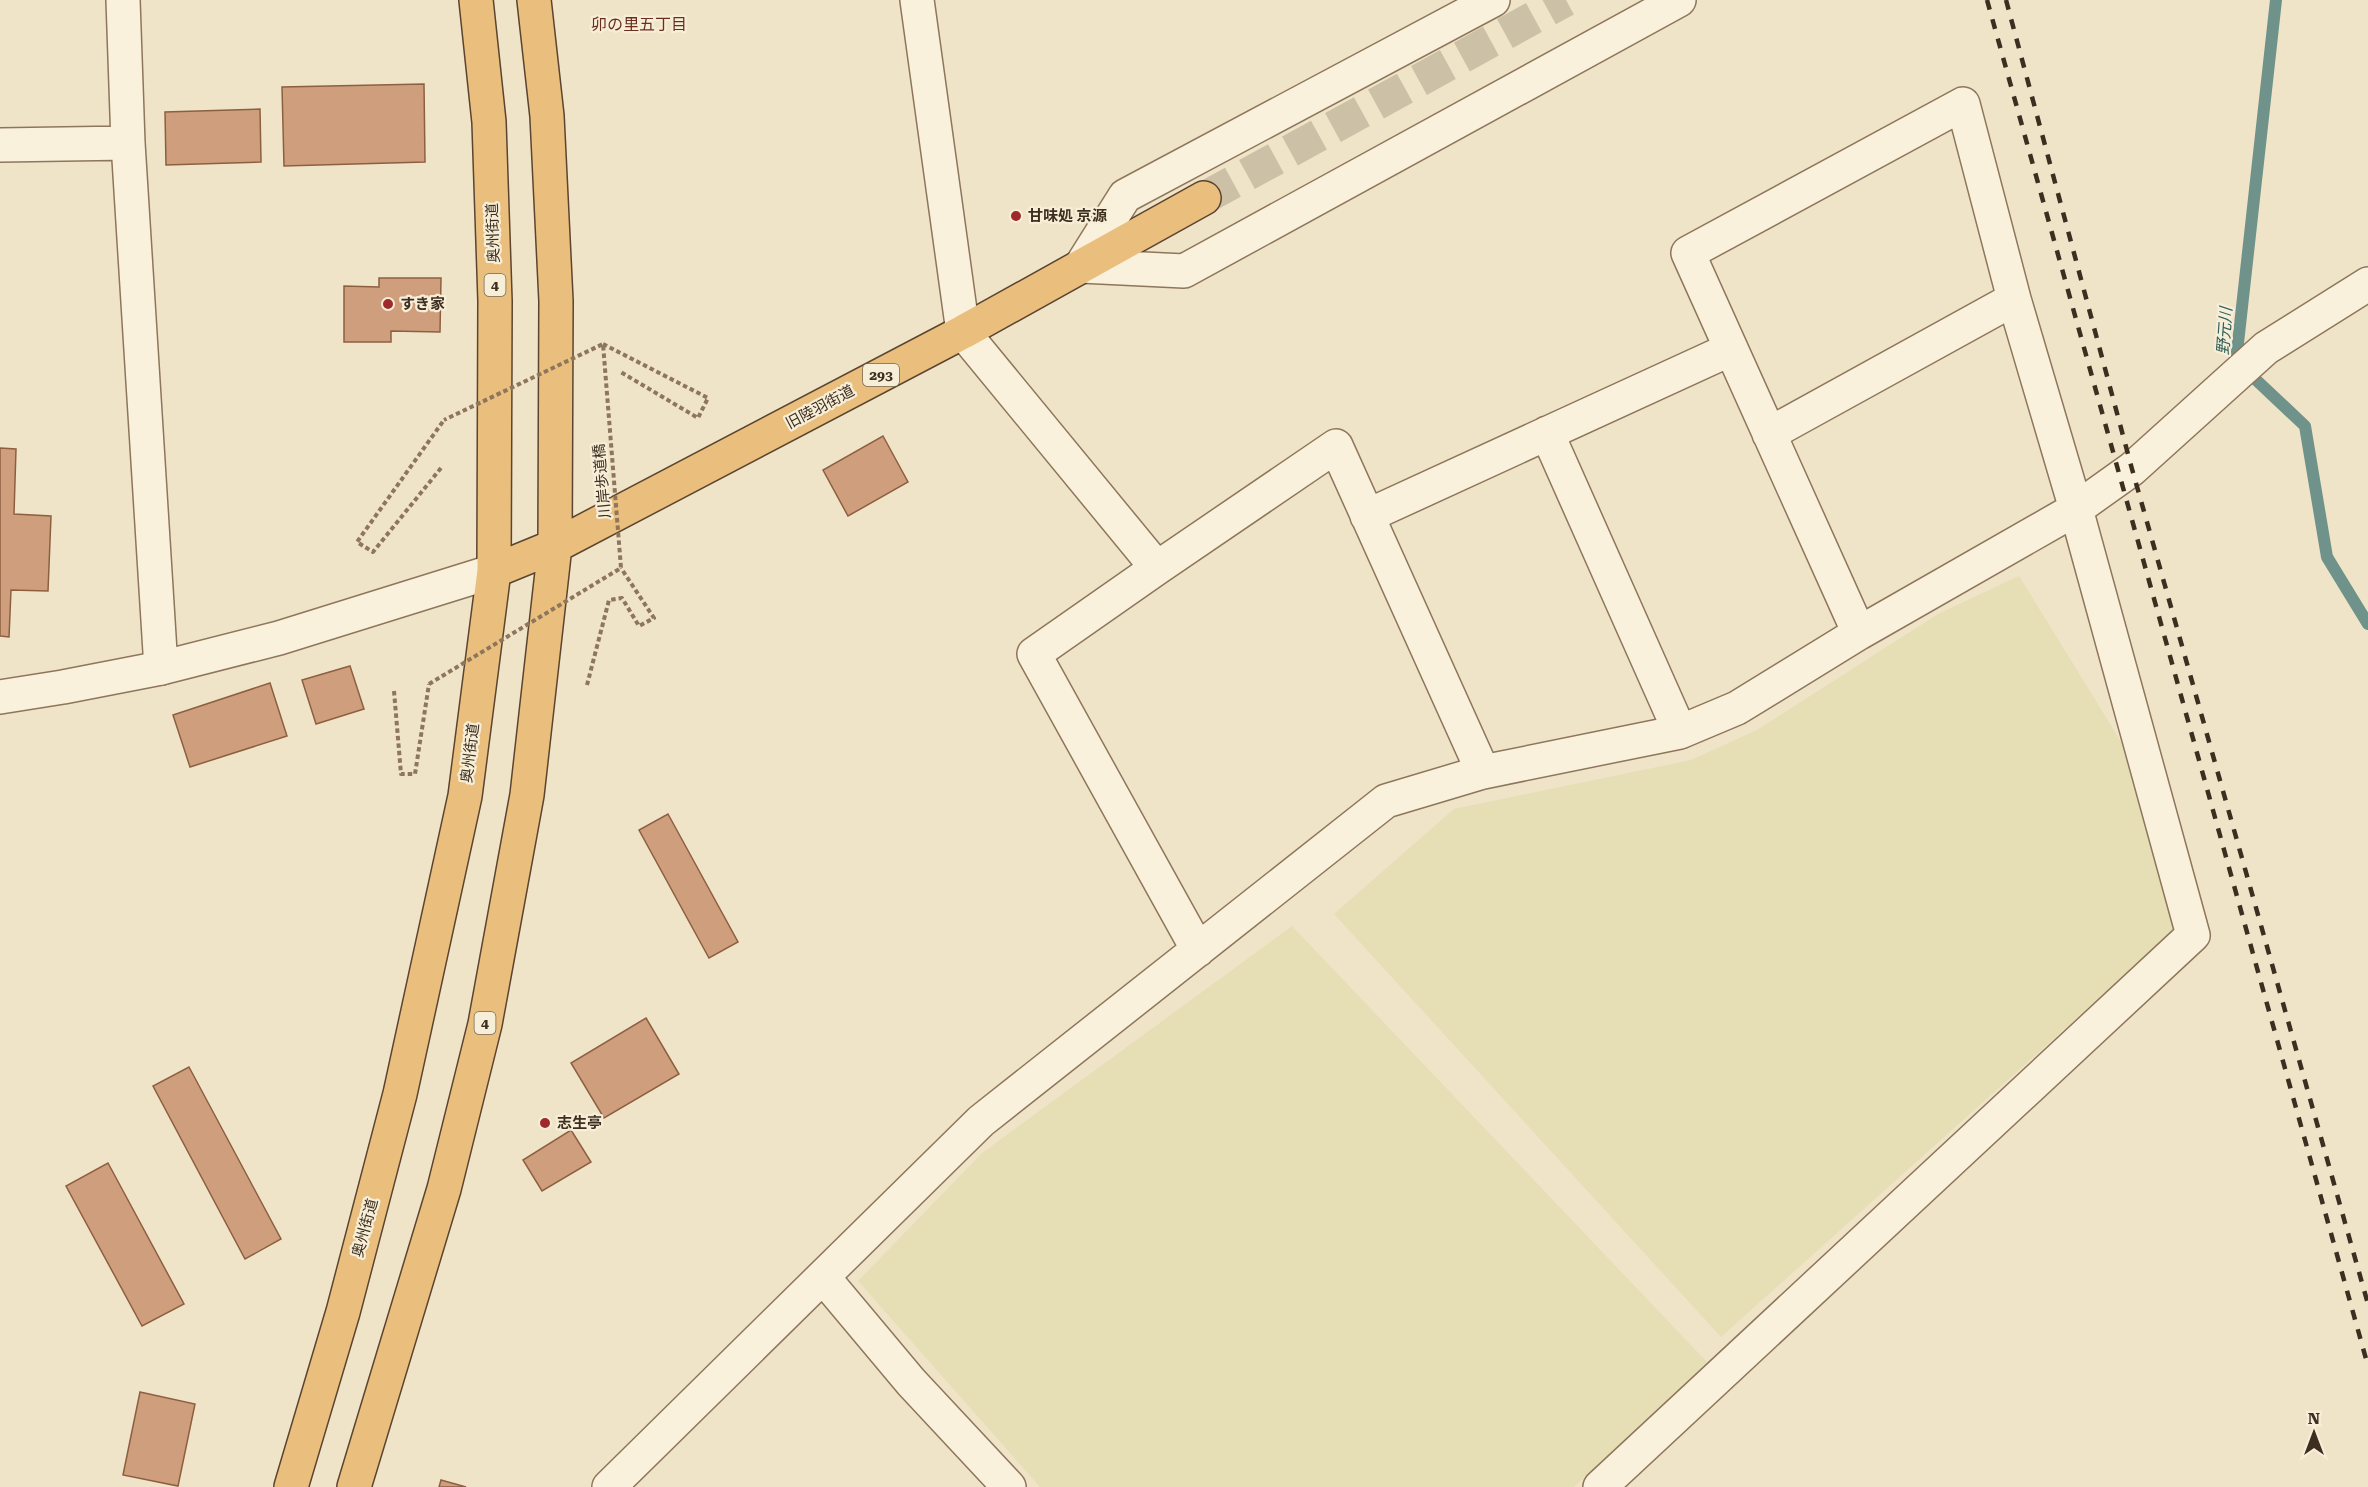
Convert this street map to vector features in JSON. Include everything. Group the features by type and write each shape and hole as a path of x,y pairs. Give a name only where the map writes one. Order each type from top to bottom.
{"highway":[{"name":"奥州街道","path":"291,1487 343,1312 405,1071 465,796 494,571 495,301 489,122 476,0"},
{"name":"4","path":"354,1487 444,1189 485,1024 527,795 555,546 556,301 547,116 534,0"},
{"name":"旧陸羽街道","path":"494,571 555,546 963,332 1204,198"}],"street":[{"path":"123,0 128,143 161,668"},
{"path":"916,0 963,332 1156,567"},
{"path":"1494,0 1125,196 1081,266 1184,271 1679,0"},
{"path":"1600,1487 2193,934 2076,509 2014,299 1963,104 1688,253 1859,633"},
{"path":"0,145 128,143"},
{"path":"609,1487 981,1121 1386,801 1483,772 1680,732 1737,708 1859,633 2076,509 2132,469 2266,348 2368,284"},
{"path":"1769,434 2014,299"},
{"path":"1367,516 1731,349"},
{"path":"1547,433 1680,732"},
{"path":"1198,950 1034,654 1156,567 1336,446 1483,772"},
{"path":"0,697 161,668 279,638 494,571"},
{"path":"823,1277 911,1382 1010,1487"}],"path":[{"path":"441,468 373,552 357,542 444,420 603,344 708,398 698,418 619,371"},
{"name":"川岸歩道橋","path":"603,344 621,568"},
{"path":"394,691 401,774 415,774 429,684 621,568 654,618 639,626 622,598 609,600 587,685"}],"shaded area":[{"path":"2019,576 2128,753 2175,930 1721,1337 1334,914 1454,809 1691,760 1757,730 1938,614"},
{"path":"1292,926 1707,1362 1574,1487 1040,1487 858,1281 982,1153"}],"building":[{"path":"424,84 425,162 284,166 282,87"},
{"path":"260,109 261,162 166,165 165,112"},
{"path":"379,278 441,278 440,332 391,331 391,342 344,342 344,286 379,287"},
{"path":"883,436 908,482 848,516 823,470"},
{"path":"0,448 16,449 14,514 51,516 48,591 11,590 9,637 0,636"},
{"path":"350,666 364,709 316,724 302,680"},
{"path":"270,683 287,736 190,767 173,715"},
{"path":"668,814 738,942 709,958 639,830"},
{"path":"646,1018 679,1074 604,1118 571,1063"},
{"path":"189,1067 281,1239 245,1259 153,1086"},
{"path":"571,1130 591,1162 542,1191 523,1160"},
{"path":"108,1163 184,1304 142,1326 66,1186"},
{"path":"140,1392 195,1404 178,1486 123,1475"},
{"path":"441,1480 466,1487 439,1487"}],"waterway":[{"name":"野元川","path":"2276,0 2236,361 2305,426 2327,557 2368,624"}],"tunnel":[{"path":"1204,198 1566,0"}],"railway":[{"path":"1987,0 2368,1366"},
{"path":"2006,0 2132,469 2368,1304"}],"place":[{"name":"甘味処 京源","path":"1016,216"},
{"name":"すき家","path":"388,304"},
{"name":"志生亭","path":"545,1123"}],"district":[{"name":"卯の里五丁目","path":"639,24"}]}
